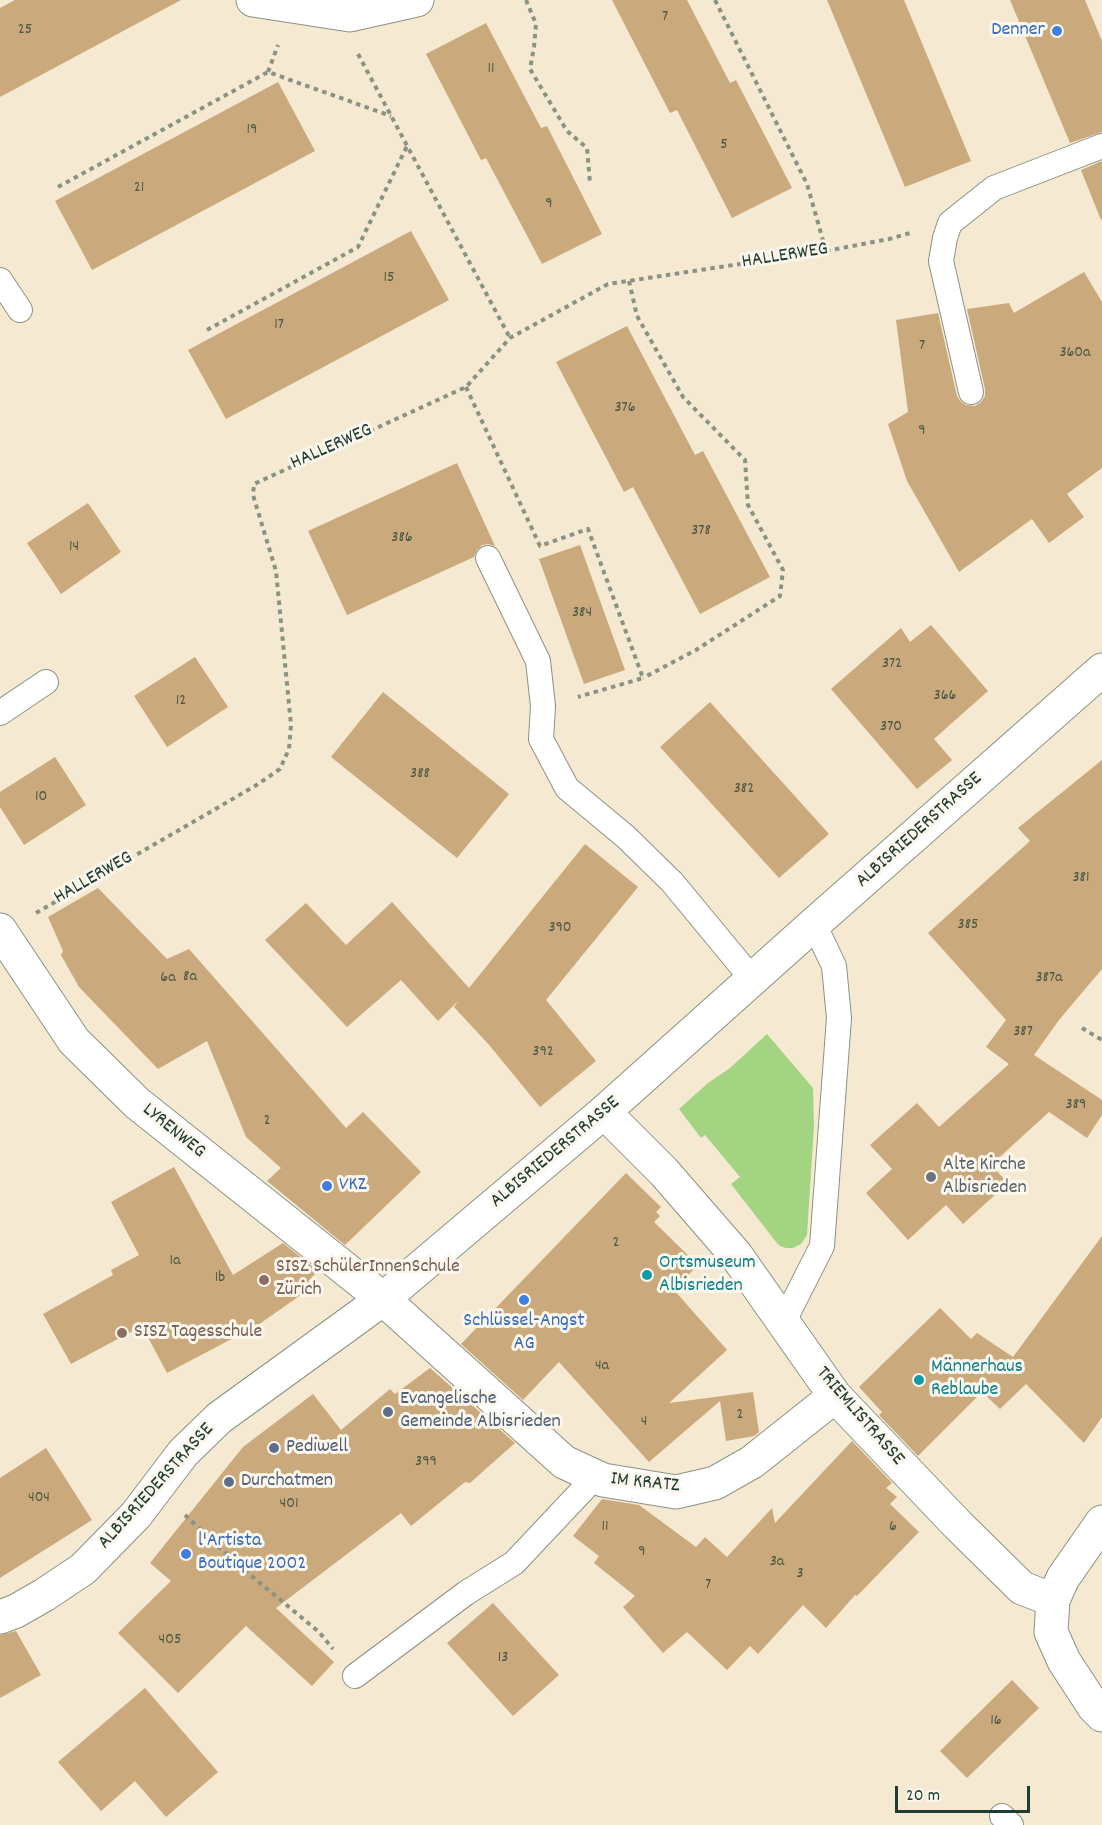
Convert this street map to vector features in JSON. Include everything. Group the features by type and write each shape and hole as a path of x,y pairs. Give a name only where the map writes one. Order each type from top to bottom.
{"street":[{"path":"253,0 350,15 417,0"},
{"name":"ALBISRIEDERSTRASSE","path":"0,1617 44,1595 83,1569 136,1515 183,1453 219,1418 383,1299 604,1113 1102,670"},
{"name":"LYRENWEG","path":"0,930 74,1041 137,1103 383,1299"},
{"name":"TRIEMLISTRASSE","path":"604,1113 664,1172 736,1255 835,1396 958,1525 1022,1588 1053,1600"},
{"name":"IM KRATZ","path":"383,1299 564,1462 603,1480 676,1492 715,1483 752,1462 835,1396"},
{"path":"1102,1522 1063,1578 1053,1600 1052,1632 1064,1661 1094,1707 1102,1715"}],"lane":[{"path":"971,392 941,261 950,223 994,188 1102,146"},
{"path":"0,280 20,310"},
{"path":"488,558 538,661 543,706 541,739 567,788 626,837 672,882 753,980"},
{"path":"0,713 46,682"},
{"path":"783,1323 822,1246 839,1018 834,966 814,924"},
{"path":"355,1676 466,1593 514,1563 595,1477"}],"path":[{"path":"526,0 536,24 530,69 567,131 587,148 590,183"},
{"path":"715,0 807,184 826,251"},
{"path":"58,188 268,72 279,42"},
{"path":"358,54 510,338"},
{"path":"268,72 391,116"},
{"path":"207,330 358,247 407,145"},
{"name":"HALLERWEG","path":"36,914 255,786 280,769 289,749 291,725 276,571 254,495 254,484 466,387 510,338 608,284 826,251 890,239 937,224 950,223"},
{"path":"543,706 643,678 696,650 780,596 783,570 748,505 745,460 683,397 637,316 629,281"},
{"path":"466,387 540,546 588,529 643,678"},
{"path":"1083,1028 1102,1040"},
{"path":"182,1512 236,1563 319,1632 355,1676"}],"green space":[{"path":"767,1034 813,1088 814,1127 807,1235 801,1244 793,1248 780,1246 776,1242 731,1184 740,1177 705,1135 701,1138 679,1109 708,1083 730,1068"}],"building":[{"path":"15,0 181,0 0,97 0,8"},
{"path":"612,0 687,0 730,83 736,80 792,188 732,218 677,110 670,113"},
{"path":"827,0 904,0 971,161 905,187"},
{"path":"1010,0 1085,0 1102,41 1102,132 1070,143"},
{"path":"486,23 541,128 547,126 602,234 542,264 486,158 481,160 426,54"},
{"path":"278,82 315,151 92,270 55,201"},
{"path":"1102,161 1102,219 1101,220 1081,170"},
{"path":"411,231 449,300 226,419 188,350"},
{"path":"1084,272 1102,302 1102,468 1067,494 1084,517 1049,543 1032,519 959,572 907,481 888,424 908,412 896,320 938,313 957,396 966,405 975,406 985,396 985,389 967,309 1009,303 1014,313"},
{"path":"627,326 695,455 703,451 770,577 700,614 633,487 624,492 556,362"},
{"path":"457,463 495,546 482,545 474,557 347,615 308,531"},
{"path":"88,503 121,552 61,594 27,543"},
{"path":"580,545 625,670 584,684 539,559"},
{"path":"931,625 988,691 934,739 952,760 917,789 831,689 901,628 910,642"},
{"path":"195,657 228,707 167,747 134,696"},
{"path":"383,692 509,794 457,858 331,757"},
{"path":"710,702 829,834 779,878 660,747"},
{"path":"55,757 86,805 24,845 0,807 0,792"},
{"path":"1102,760 1102,969 1059,1020 1034,1055 1102,1100 1102,1115 1087,1138 1049,1112 991,1165 1008,1183 963,1224 946,1205 908,1240 866,1193 892,1169 870,1145 917,1103 939,1127 1009,1064 986,1047 1006,1020 928,933 1030,841 1018,828"},
{"path":"585,844 638,887 546,1000 596,1061 540,1107 490,1046 454,1007 458,1001 438,1021 401,980 347,1027 265,940 306,903 346,945 392,902 469,988"},
{"path":"98,888 167,959 189,949 346,1128 363,1112 421,1172 345,1245 267,1181 281,1168 246,1137 207,1041 158,1069 79,987 61,955 63,951 48,917"},
{"path":"174,1167 233,1275 283,1243 318,1271 309,1280 308,1290 258,1325 167,1373 142,1326 71,1364 43,1314 113,1275 111,1270 139,1255 111,1202"},
{"path":"626,1173 661,1207 656,1212 660,1216 654,1222 698,1265 674,1290 727,1350 669,1403 753,1392 759,1432 754,1436 726,1441 720,1401 649,1462 559,1362 523,1400 461,1344"},
{"path":"1102,1236 1102,1417 1084,1443 1026,1384 1000,1409 982,1392 918,1456 879,1415 882,1412 859,1387 940,1308 971,1339 977,1333 1013,1357"},
{"path":"430,1368 515,1443 470,1483 465,1482 411,1526 401,1513 276,1608 334,1662 312,1686 246,1626 178,1693 118,1633 171,1581 150,1563 243,1447 313,1394 341,1430 390,1389 395,1394"},
{"path":"852,1441 892,1483 886,1488 897,1497 890,1504 919,1532 857,1596 855,1595 826,1628 803,1605 758,1654 750,1646 727,1670 687,1632 663,1653 623,1607 635,1596 594,1563 599,1556 573,1536 602,1499 639,1505 696,1547 705,1537 727,1557 772,1508 775,1523"},
{"path":"46,1448 92,1520 0,1578 0,1478"},
{"path":"493,1603 559,1675 513,1716 447,1643"},
{"path":"16,1631 41,1675 0,1698 0,1635"},
{"path":"1012,1680 1039,1708 967,1778 940,1751"},
{"path":"145,1688 218,1772 166,1817 135,1781 101,1811 58,1762"}],"place":[{"name":"Denner","path":"1057,31"},
{"name":"Alte Kirche Albisrieden","path":"931,1177"},
{"name":"VKZ","path":"327,1186"},
{"name":"Ortsmuseum Albisrieden","path":"647,1275"},
{"name":"SISZ SchülerInnenSchule Zürich","path":"264,1280"},
{"name":"Schlüssel-Angst AG","path":"524,1300"},
{"name":"SISZ Tagesschule","path":"122,1333"},
{"name":"Männerhaus Reblaube","path":"919,1380"},
{"name":"Evangelische Gemeinde Albisrieden","path":"388,1412"},
{"name":"Pediwell","path":"274,1448"},
{"name":"Durchatmen","path":"229,1482"},
{"name":"l'Artista Boutique 2002","path":"186,1554"}]}
